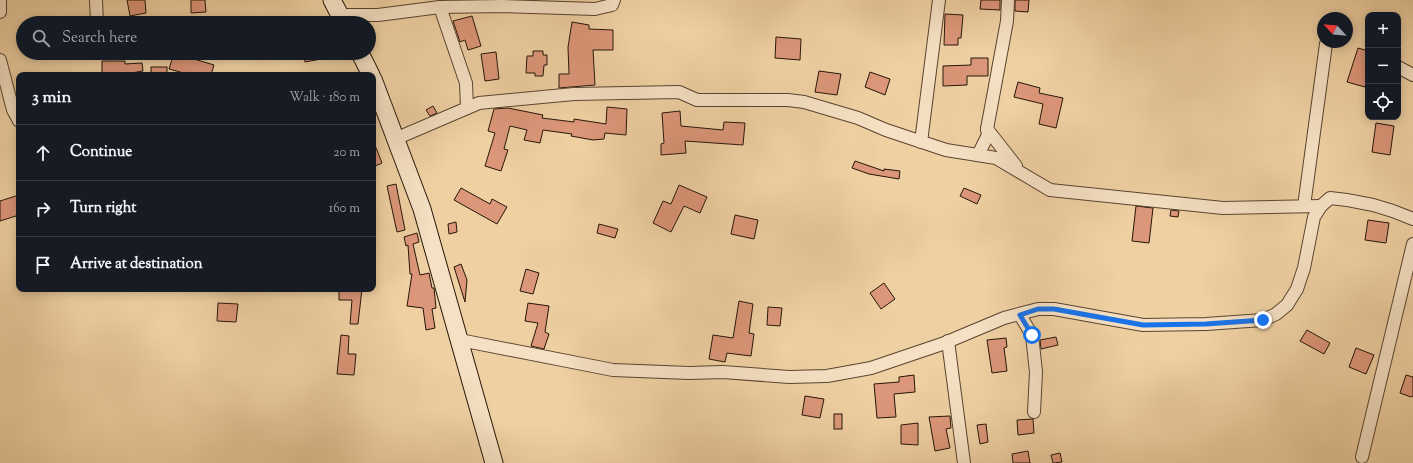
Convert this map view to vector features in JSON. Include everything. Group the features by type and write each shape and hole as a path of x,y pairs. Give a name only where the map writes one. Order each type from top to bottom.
{"street":[{"path":"0,0 0,12"},
{"path":"96,0 97,16"},
{"path":"332,0 340,16"},
{"path":"369,16 440,7 502,6 594,9 612,5 614,0"},
{"path":"921,142 939,0"},
{"path":"978,155 988,135 987,129 1007,21 1008,0"},
{"path":"440,7 466,83 467,108"},
{"path":"1304,206 1325,48"},
{"path":"0,60 13,110 16,116"},
{"path":"364,60 370,72"},
{"path":"1401,69 1413,75"},
{"path":"376,87 422,209 494,463"},
{"path":"396,139 479,103 604,94 679,92 697,100 788,100 804,102 858,118 946,150 996,158 1050,190 1223,208 1321,206"},
{"path":"987,129 1021,173"},
{"path":"460,340 613,370 689,373 722,372 789,377 827,376 871,368 948,341 1004,318 1038,309 1054,309 1143,325 1206,324 1263,320 1276,314 1287,306 1297,290 1304,268 1314,217 1321,206 1330,198 1342,199 1403,214 1413,220"},
{"path":"1362,457 1413,244"},
{"path":"1020,315 1032,335 1036,372 1034,412"},
{"path":"948,341 964,463"}],"building":[{"path":"127,0 145,0 146,13 130,16"},
{"path":"191,0 205,0 206,12 191,13"},
{"path":"981,0 1000,0 1000,10 980,9"},
{"path":"1015,0 1029,0 1028,12 1015,11"},
{"path":"945,14 963,15 961,38 958,38 958,45 944,45"},
{"path":"472,16 481,46 468,50 465,40 460,42 453,21"},
{"path":"572,22 589,25 589,29 613,30 613,50 593,50 595,85 559,88 559,74 569,74 568,47"},
{"path":"776,37 801,39 800,60 775,58"},
{"path":"1358,48 1365,50 1365,87 1347,82"},
{"path":"533,51 543,51 543,55 547,55 547,65 544,65 543,76 535,76 535,73 526,73 527,56 533,56"},
{"path":"496,52 499,79 485,81 481,54"},
{"path":"971,58 988,58 988,76 967,76 967,85 943,86 943,66 971,65"},
{"path":"172,60 197,60 214,65 212,72 180,72 169,69"},
{"path":"305,60 316,60 305,62"},
{"path":"102,61 125,61 125,64 142,63 143,71 137,72 102,72"},
{"path":"151,67 167,67 167,72 151,72"},
{"path":"819,71 841,74 837,95 815,92"},
{"path":"870,72 890,79 885,95 865,87"},
{"path":"1018,82 1040,88 1039,93 1063,98 1056,128 1039,124 1043,104 1014,97"},
{"path":"433,106 437,113 430,116 426,110"},
{"path":"607,107 627,109 626,135 605,133 604,139 593,140 571,136 572,134 543,130 540,143 524,140 527,130 510,126 504,149 508,150 501,171 485,166 495,133 488,131 494,109 508,108 543,115 542,118 574,122 574,119 606,124"},
{"path":"680,111 681,126 723,130 724,122 745,123 743,145 685,141 686,153 661,155 661,144 664,143 662,113"},
{"path":"1376,123 1394,126 1390,155 1372,152"},
{"path":"376,148 382,163 376,166"},
{"path":"855,161 884,171 884,169 900,171 899,179 869,174 852,168"},
{"path":"396,184 405,230 397,232 387,186"},
{"path":"679,185 707,197 700,213 684,206 671,232 653,223 663,201 671,204"},
{"path":"461,188 490,204 492,199 507,207 497,224 454,200"},
{"path":"964,188 981,195 977,204 960,196"},
{"path":"16,196 16,216 0,221 0,201"},
{"path":"1136,206 1153,208 1149,243 1132,241"},
{"path":"1171,210 1179,211 1178,217 1170,216"},
{"path":"735,215 758,220 754,239 731,234"},
{"path":"1368,220 1389,223 1386,243 1365,240"},
{"path":"456,222 457,232 449,234 448,224"},
{"path":"599,224 618,229 615,238 597,233"},
{"path":"417,233 419,242 413,244 420,275 429,273 432,288 434,288 436,308 432,309 435,328 426,330 423,308 407,306 412,274 410,274 408,245 406,246 404,237"},
{"path":"461,264 467,280 465,302 454,267"},
{"path":"526,269 539,273 533,294 520,291"},
{"path":"884,283 895,299 881,309 870,293"},
{"path":"339,292 362,292 358,324 350,324 352,300 339,300"},
{"path":"739,301 753,304 749,333 754,334 751,356 727,353 725,362 709,359 713,335 733,338"},
{"path":"218,303 238,304 236,322 217,321"},
{"path":"528,303 549,306 545,332 549,334 544,349 531,346 538,323 525,321"},
{"path":"768,307 782,308 780,326 767,325"},
{"path":"1307,330 1330,343 1324,354 1300,341"},
{"path":"341,335 349,336 348,354 356,354 354,375 337,374"},
{"path":"1056,337 1058,345 1041,349 1040,340"},
{"path":"1006,338 1007,347 1004,348 1007,371 992,373 987,340"},
{"path":"1356,348 1374,355 1366,374 1349,367"},
{"path":"914,375 915,392 894,394 896,417 877,418 874,384 899,382 899,377"},
{"path":"1406,375 1413,377 1413,396 1411,397 1400,393"},
{"path":"805,396 824,399 820,418 802,415"},
{"path":"834,414 842,414 842,429 834,429"},
{"path":"950,416 951,428 946,429 950,448 935,451 929,417"},
{"path":"1033,419 1034,433 1018,435 1017,420"},
{"path":"918,423 918,445 901,444 901,425"},
{"path":"986,424 988,442 980,444 977,425"},
{"path":"1028,451 1030,463 1013,463 1012,454"},
{"path":"1060,453 1062,462 1053,463 1051,455"}],"route":[{"path":"1032,335 1020,315 1038,309 1054,309 1143,325 1206,324 1263,320"}]}
